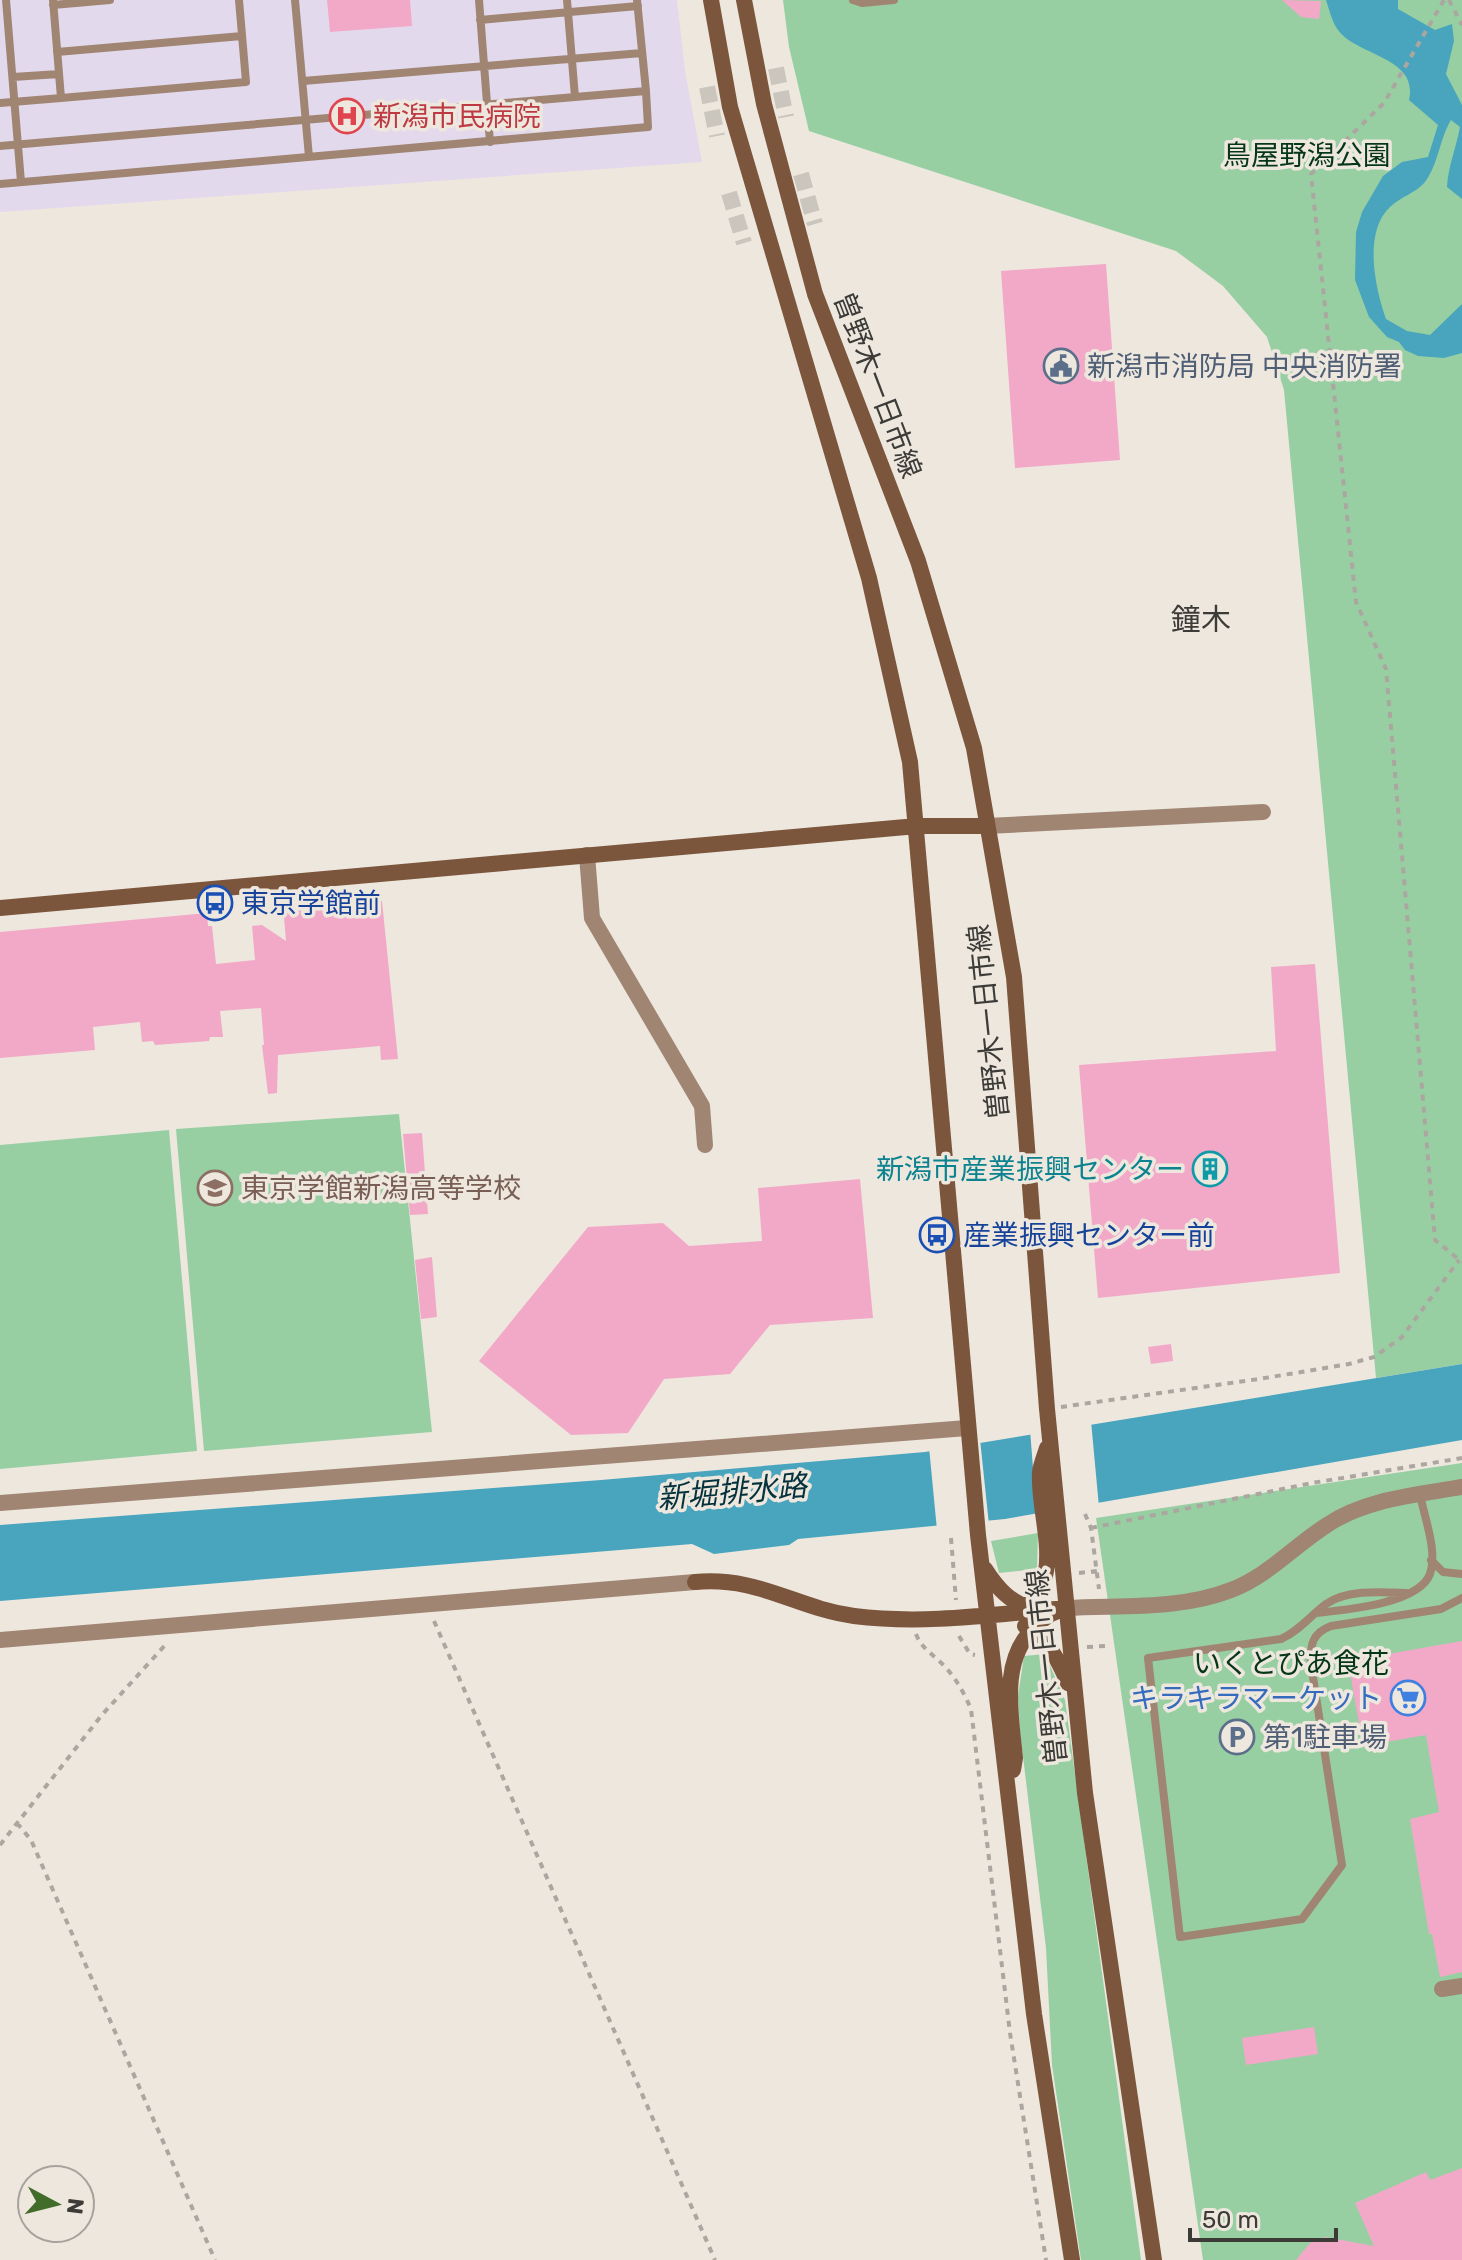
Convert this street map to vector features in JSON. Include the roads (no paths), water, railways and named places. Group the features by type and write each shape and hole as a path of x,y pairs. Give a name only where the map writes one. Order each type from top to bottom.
{"main road":[{"name":"曽野木一日市線","path":"711,0 730,107 869,578 910,762 981,1563 1014,1613 1008,1799 1034,2014 1072,2260"},
{"name":"曽野木一日市線","path":"744,0 764,104 815,294 918,561 974,748 1014,977 1048,1423 1051,1520 1067,1608 1085,1793 1154,2260"},
{"path":"0,908 917,826 987,826"},
{"path":"1014,1613 1038,1594 1044,1582 1051,1520"},
{"path":"981,1563 994,1583 1011,1600 1014,1613 1046,1642 1059,1660 1076,1702"},
{"path":"695,1582 733,1581 835,1612 912,1620 1067,1608"},
{"path":"1008,1799 1015,1758 1010,1688 1012,1668 1019,1646 1032,1630 1051,1613 1067,1608"}],"street":[{"path":"987,826 1263,812"},
{"path":"587,855 592,918 702,1106 705,1145"},
{"path":"0,1503 968,1431"},
{"path":"1067,1608 1156,1604 1213,1597 1252,1581 1329,1523 1378,1504 1462,1487"},
{"path":"0,1640 695,1582"},
{"path":"1442,1989 1462,1986"}],"lane":[{"path":"6,0 21,182"},
{"path":"61,98 53,2 110,0"},
{"path":"0,103 246,82 239,0"},
{"path":"295,0 309,157"},
{"path":"479,0 490,142"},
{"path":"567,0 575,97"},
{"path":"853,0 862,3 894,0"},
{"path":"0,184 648,127 638,3 480,20"},
{"path":"57,52 242,36"},
{"path":"303,81 642,53"},
{"path":"13,77 59,74"},
{"path":"0,146 646,91"},
{"path":"1420,1494 1431,1572 1418,1589 1407,1593 1382,1592 1340,1597 1328,1602 1294,1633 1281,1639 1148,1658 1180,1937 1302,1919 1342,1865 1311,1664 1310,1649 1314,1637 1331,1626 1441,1609 1462,1598"},
{"path":"1431,1560 1443,1572 1462,1574"}],"water":[{"path":"1326,0 1398,0 1398,9 1435,30 1452,24 1454,41 1446,74 1462,105 1462,199 1447,187 1460,127 1451,120 1425,182 1390,207 1382,218 1376,231 1374,261 1386,319 1407,331 1430,335 1462,304 1462,353 1444,358 1418,356 1387,337 1369,317 1355,280 1356,232 1362,212 1383,176 1402,162 1428,157 1438,125 1409,100 1410,86 1396,66 1347,39 1338,30"},
{"name":"新堀排水路","path":"1462,1364 1462,1440 1005,1519 798,1539 789,1545 714,1554 692,1544 0,1601 0,1525 601,1480 925,1452"}],"tunnel":[{"path":"776,68 786,117"},
{"path":"707,87 717,136"},
{"path":"801,174 815,224"},
{"path":"729,193 744,243"}],"place":[{"name":"新潟市民病院","path":"347,116"},
{"name":"新潟市消防局 中央消防署","path":"1061,366"},
{"name":"東京学館前","path":"215,903"},
{"name":"新潟市産業振興センター","path":"1210,1169"},
{"name":"東京学館新潟高等学校","path":"215,1188"},
{"name":"産業振興センター前","path":"937,1235"},
{"name":"キラキラマーケット","path":"1408,1698"},
{"name":"第1駐車場","path":"1237,1737"}],"district":[{"name":"鐘木","path":"1201,620"}],"park label":[{"name":"鳥屋野潟公園","path":"1307,155"},
{"name":"いくとぴあ食花","path":"1291,1663"}]}
